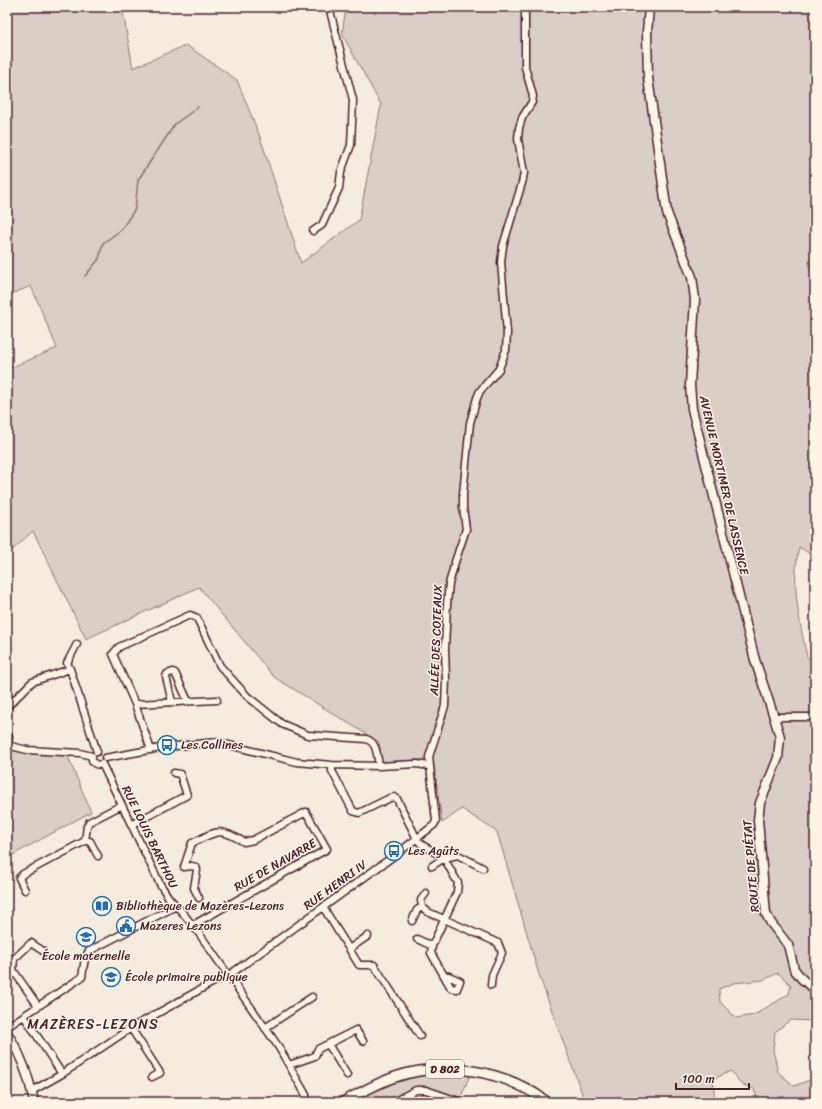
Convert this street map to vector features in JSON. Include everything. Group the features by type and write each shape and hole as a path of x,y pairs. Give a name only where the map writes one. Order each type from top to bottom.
{"main road":[{"name":"D 802","path":"343,1102 383,1081 397,1076 414,1072 450,1069 480,1072 506,1080 533,1093 547,1102"}],"street":[{"path":"313,231 322,225 339,188 341,172 351,145 353,100 329,7"},
{"name":"ALLÉE DES COTEAUX","path":"430,766 429,757 445,706 445,649 449,584 466,529 463,494 470,423 480,391 499,369 506,350 507,333 501,262 503,246 524,173 518,139 519,128 522,118 532,102 533,96 525,67 526,7"},
{"name":"AVENUE MORTIMER DE LASSENCE","path":"649,7 647,33 648,78 666,213 692,277 695,299 690,385 692,409 755,660"},
{"path":"151,750 135,704 114,654 118,647 190,614 197,618 220,666 253,701 282,724 308,735 371,740 374,744 379,766"},
{"path":"77,644 67,663 94,754 92,760 98,765 103,761 151,750 217,742 297,762 332,765 379,766 417,764 430,766"},
{"name":"ROUTE DE PIÉTAT","path":"755,660 780,737 778,758 760,803 758,820 766,914 788,945 794,969 802,979 815,990"},
{"path":"7,708 32,682 70,669"},
{"path":"172,702 166,677 168,674 174,672 188,701"},
{"path":"135,704 217,700"},
{"path":"774,717 815,717"},
{"path":"7,733 9,737 7,744 27,750 94,754 101,752 103,761"},
{"name":"RUE LOUIS BARTHOU","path":"103,761 131,825 160,884 169,898 193,926 278,1046 306,1095 306,1102"},
{"path":"332,765 332,771 353,811 359,813 390,798 394,797 397,799 417,839 421,844 444,858 458,883 457,892 432,946 431,953 443,975"},
{"name":"RUE HENRI IV","path":"32,1091 62,1074 131,1028 212,983 228,976 417,839 434,825 436,821 430,766"},
{"path":"131,825 187,795 180,774 174,773"},
{"path":"85,841 85,833 90,822 122,805"},
{"name":"RUE DE NAVARRE","path":"193,926 327,850 306,812 253,840 244,842 233,835 222,831 210,834 192,843 184,867 196,867 197,870 194,888 199,898"},
{"path":"25,890 19,878 23,874 85,841 90,841 98,856"},
{"path":"432,866 444,858 458,855 483,868"},
{"path":"422,907 422,900 426,892"},
{"path":"7,1027 82,977 85,958 88,951 176,906"},
{"path":"323,907 359,965 374,965 420,1036"},
{"path":"422,907 428,912 498,943 502,952 492,975 491,985"},
{"path":"412,921 417,910 422,907"},
{"path":"348,949 368,936"},
{"path":"417,939 432,946"},
{"path":"38,1006 13,970 13,964 14,959 31,943 42,951"},
{"path":"265,1028 312,997"},
{"path":"24,1016 62,1074"},
{"path":"131,1028 160,1073 152,1077"},
{"path":"289,1065 315,1056 318,1049 356,1030 363,1041"},
{"path":"7,1033 24,1065 34,1102"},
{"path":"328,1044 347,1075"},
{"path":"393,1102 409,1092 416,1090 435,1092 461,1102"},
{"path":"811,1102 815,1099"}],"shaded area":[{"path":"7,7 122,7 133,68 186,45 237,80 260,137 301,263 359,220 381,105 342,34 346,7 815,7 815,557 799,547 796,588 799,616 807,657 815,663 815,1021 790,1020 775,1032 773,1050 778,1072 794,1086 815,1078 815,1102 758,1102 754,1089 741,1084 731,1071 713,1079 715,1102 585,1102 540,978 497,832 462,809 442,823 433,759 382,762 379,742 274,677 199,587 86,639 33,531 7,555 7,362 10,368 57,348 31,286 7,296","holes":["778,973 791,985 789,994 754,1015 736,1018 720,1002 719,989 734,983 763,980"]},
{"path":"7,748 19,752 67,754 91,812 7,858"},
{"path":"443,1073 470,1075 460,1099 436,1090 419,1088 410,1090 389,1102 353,1102 396,1082 419,1076"}],"waterway":[{"path":"85,276 99,259 103,243 121,230 135,209 138,180 175,124 198,107"}],"place":[{"name":"Les Collines","path":"167,745"},
{"name":"Les Agûts","path":"394,851"},
{"name":"Bibliothèque de Mazères-Lezons","path":"102,906"},
{"name":"Mazeres Lezons","path":"126,926"},
{"name":"École maternelle","path":"86,937"},
{"name":"École primaire publique","path":"111,977"}],"district":[{"name":"MAZÈRES-LEZONS","path":"93,1024"}]}
